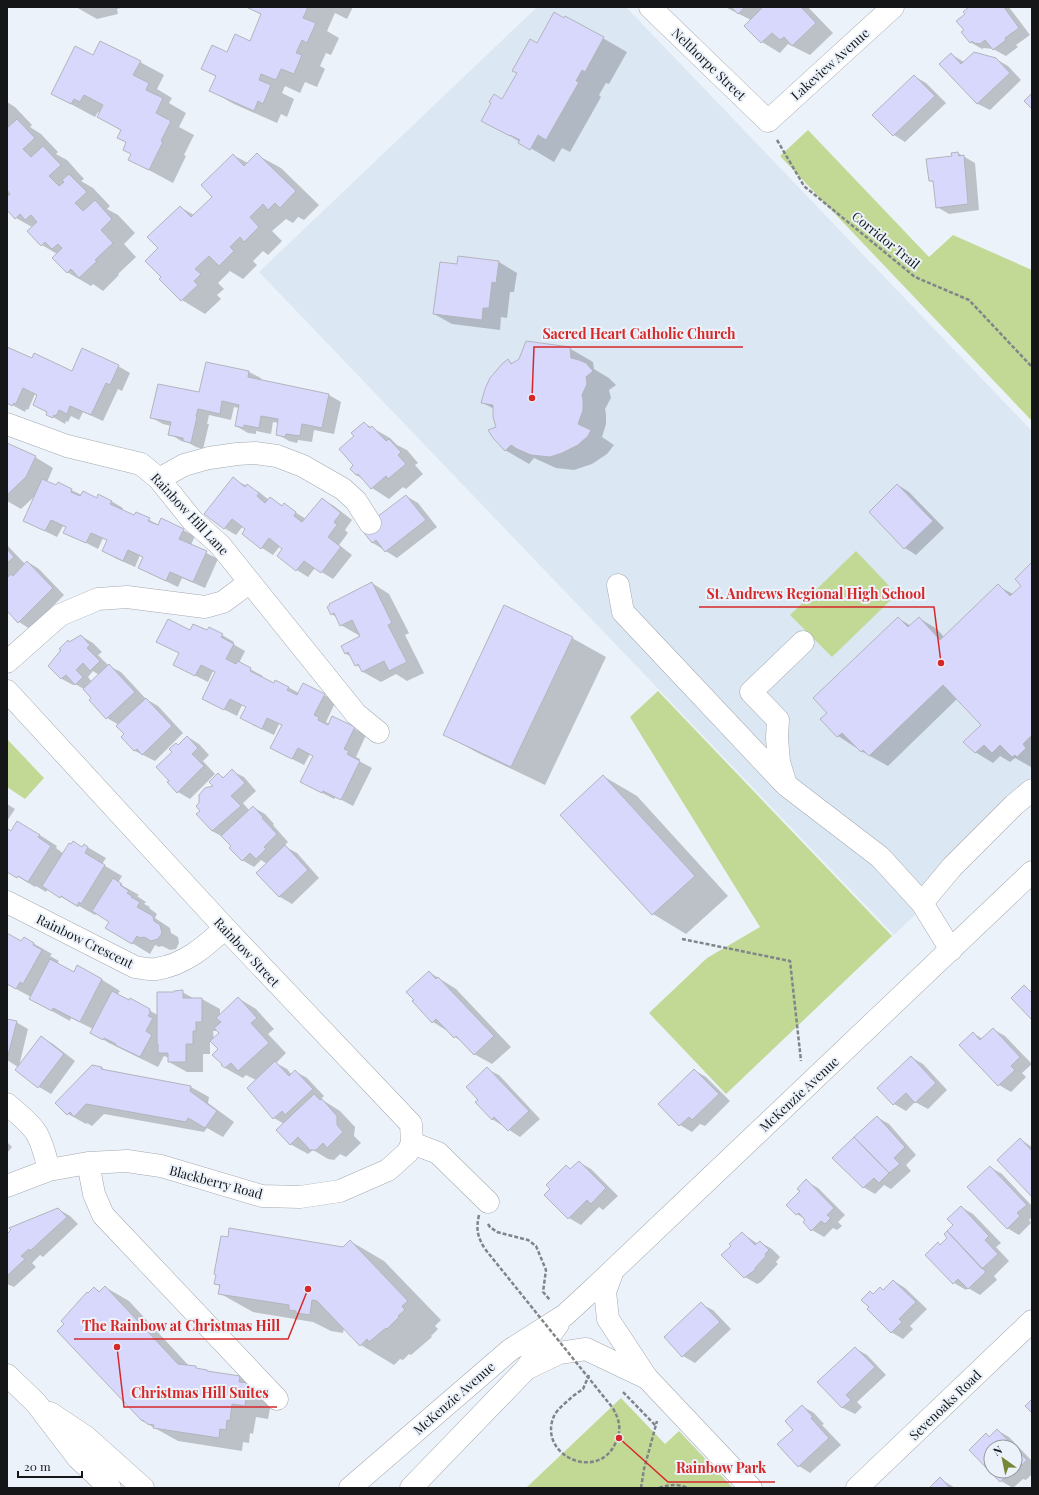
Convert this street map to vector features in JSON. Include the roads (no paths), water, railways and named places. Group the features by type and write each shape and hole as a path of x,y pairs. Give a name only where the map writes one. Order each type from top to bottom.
{"street":[{"name":"Nelthorpe Street","path":"650,7 768,122"},
{"name":"Lakeview Avenue","path":"768,122 893,7"},
{"name":"Rainbow Hill Lane","path":"7,424 67,446 141,464 160,479 192,520 220,545 356,714 378,732"},
{"path":"160,479 184,465 209,458 255,453 277,456 303,466 343,489 356,501 370,523"},
{"path":"7,662 60,615 98,599 127,597 205,607 224,602 250,582"},
{"path":"618,585 623,612 786,785 880,857 922,903 951,950"},
{"path":"786,785 779,762 777,738 778,720 751,692 803,642"},
{"name":"Rainbow Street","path":"7,691 225,928 411,1124 412,1142"},
{"path":"922,903 952,866 1014,805 1032,790"},
{"name":"McKenzie Avenue","path":"350,1488 510,1350 564,1315 1032,872"},
{"name":"Rainbow Crescent","path":"7,902 135,967 155,970 182,962 206,946 225,928"},
{"path":"7,1104 20,1115 36,1133 44,1150 48,1170"},
{"path":"412,1142 438,1153 484,1212"},
{"name":"Blackberry Road","path":"7,1186 48,1170 88,1163 127,1161 161,1166 262,1196 300,1197 340,1191 388,1170 408,1152 412,1142"},
{"path":"88,1163 94,1194 103,1216 277,1399"},
{"path":"613,1270 605,1292 608,1319 647,1378 751,1488"},
{"name":"McKenzie Avenue","path":"411,1488 525,1370 564,1315"},
{"name":"Sevenoaks Road","path":"857,1488 1032,1321"},
{"path":"525,1370 559,1353 586,1349 647,1378"},
{"path":"7,1375 36,1404 78,1458 110,1488"},
{"path":"36,1404 86,1437 144,1488"}],"place":[{"name":"Sacred Heart Catholic Church","path":"532,398"},
{"name":"St. Andrews Regional High School","path":"941,663"},
{"name":"The Rainbow at Christmas Hill","path":"308,1289"},
{"name":"Christmas Hill Suites","path":"117,1347"},
{"name":"Rainbow Park","path":"619,1438"}]}
